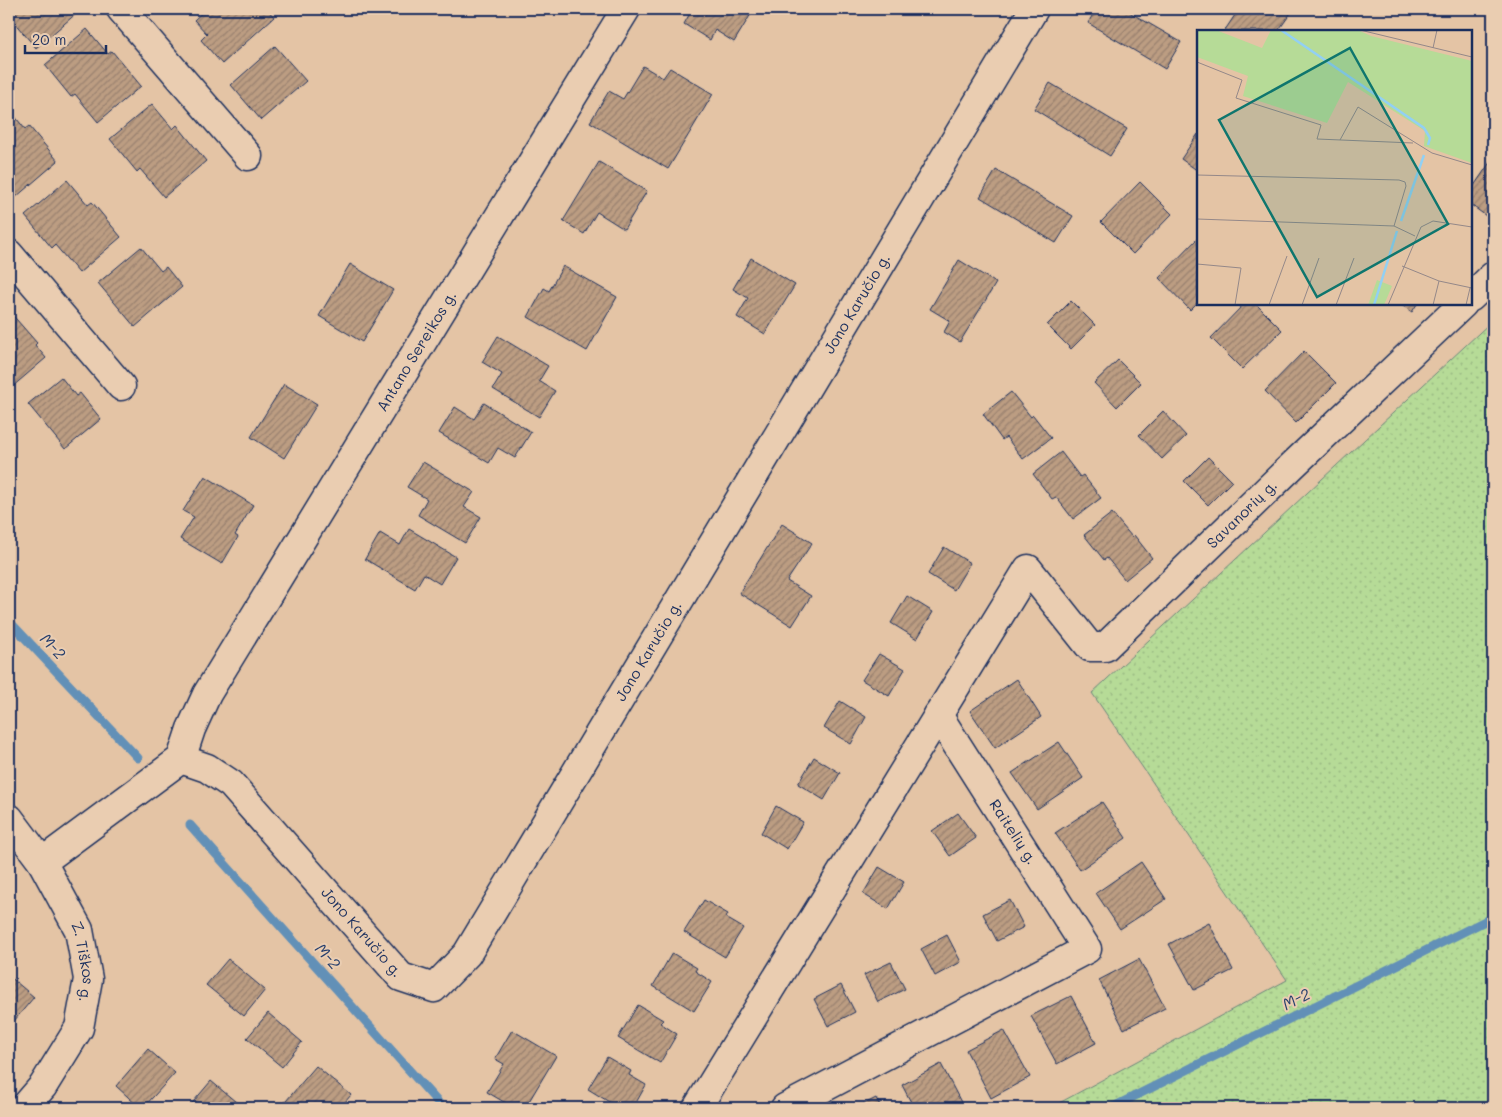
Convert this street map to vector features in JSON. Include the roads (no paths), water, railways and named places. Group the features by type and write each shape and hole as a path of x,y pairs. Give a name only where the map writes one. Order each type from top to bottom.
{"street":[{"path":"121,9 248,156"},
{"name":"Antano Sereikos g.","path":"181,759 191,729 207,694 626,9"},
{"name":"Jono Karučio g.","path":"181,759 207,768 231,784 401,978 434,988 467,954 1034,9"},
{"path":"9,254 120,386"},
{"path":"1472,296 1493,276"},
{"name":"Savanorių g.","path":"938,715 1028,569 1090,646 1105,647 1300,458 1463,305"},
{"path":"697,1108 938,715"},
{"name":"Raitelių g.","path":"785,1108 1087,949 938,715"},
{"path":"42,862 181,759"},
{"name":"Z. Tiškos g.","path":"9,818 42,862 79,930 88,979 78,1028 43,1086 24,1108"}],"waterway":[{"name":"M-2","path":"9,621 138,758"},
{"name":"M-2","path":"190,825 443,1108"},
{"name":"M-2","path":"1111,1108 1493,917"}]}
